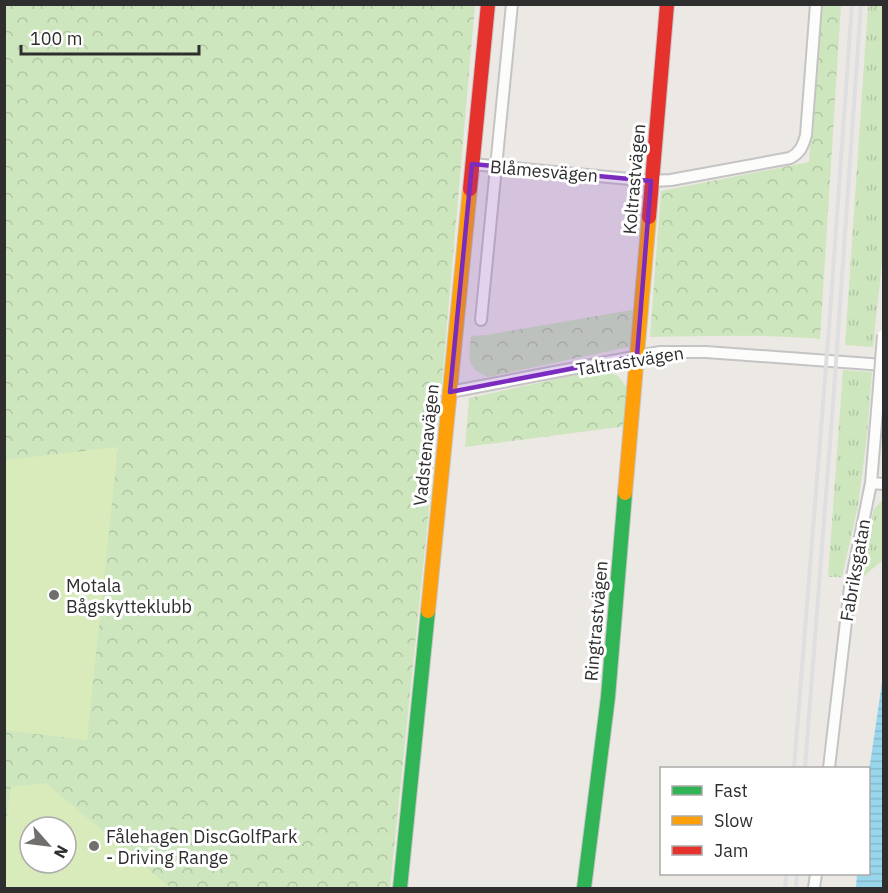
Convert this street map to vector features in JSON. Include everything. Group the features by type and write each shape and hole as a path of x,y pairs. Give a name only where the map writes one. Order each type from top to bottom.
{"street":[{"name":"Vadstenavägen","path":"400,888 488,4"},
{"path":"482,320 512,4"},
{"name":"Koltrastvägen","path":"637,356 667,4"},
{"name":"Blåmesvägen","path":"472,164 651,181 672,180 790,158 800,151 806,135 816,4"},
{"name":"Fabriksgatan","path":"829,767 850,587 871,483 884,335"},
{"name":"Taltrastvägen","path":"450,392 660,352 706,351 884,366"},
{"name":"Ringtrastvägen","path":"584,888 608,697 637,356"},
{"path":"871,483 884,484"}],"highlighted area":[{"path":"472,164 651,181 637,356 450,392"}],"green space":[{"path":"5,5 475,5 441,393 390,888 5,888"},
{"path":"821,5 841,5 820,339 756,336 650,337 661,191 809,162"},
{"path":"868,5 884,5 884,243 873,347 845,345"},
{"path":"637,309 633,346 488,377 475,369 470,361 471,336"},
{"path":"603,369 618,376 628,389 627,426 465,447 469,398"},
{"path":"843,370 872,372 858,506 842,577 828,577"},
{"name":"Motala Bågskytteklubb","path":"118,447 87,740 5,730 5,460"},
{"path":"883,500 883,560 863,577 859,577 874,509"},
{"name":"Fålehagen DiscGolfPark - Driving Range","path":"46,783 171,888 5,888 5,830 11,787"}],"water":[{"path":"883,676 883,888 856,888 857,875 870,875 870,767"}],"railway":[{"path":"794,767 852,4"},
{"path":"805,767 861,4"},
{"path":"785,888 786,875"},
{"path":"796,888 797,875"}],"traffic: fast":[{"path":"584,888 608,697 625,493"},
{"path":"400,888 428,611"}],"traffic: slow":[{"path":"428,611 470,189"},
{"path":"625,493 649,217"}],"traffic: jam":[{"path":"470,189 488,4"},
{"path":"649,217 667,4"}],"place":[{"name":"Motala Bågskytteklubb","path":"54,595"},
{"name":"Fålehagen DiscGolfPark - Driving Range","path":"94,846"}]}
